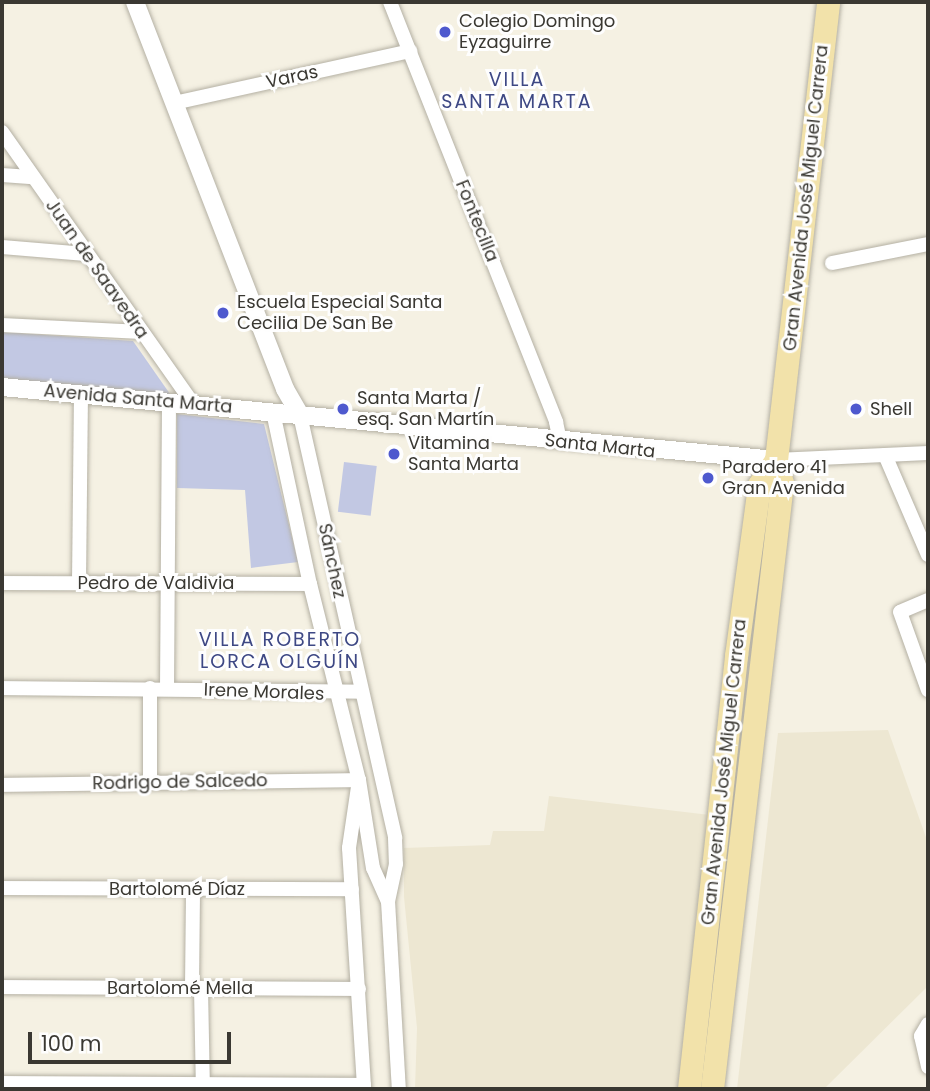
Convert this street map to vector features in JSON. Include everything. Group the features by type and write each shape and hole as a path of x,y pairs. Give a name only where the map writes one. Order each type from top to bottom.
{"main road":[{"name":"Gran Avenida José Miguel Carrera","path":"712,1089 782,483 776,460 827,6"},
{"name":"Gran Avenida José Miguel Carrera","path":"690,1089 759,485 776,460"}],"street":[{"name":"Sánchez","path":"135,2 285,389 300,415 395,838 396,864 388,901 399,1089"},
{"name":"Fontecilla","path":"390,2 556,422 560,441"},
{"name":"Varas","path":"174,103 410,51"},
{"name":"Juan de Saavedra","path":"2,132 194,405"},
{"path":"2,175 33,177"},
{"path":"832,263 928,244"},
{"path":"2,247 86,254"},
{"path":"2,325 142,332"},
{"name":"Avenida Santa Marta","path":"2,387 273,412"},
{"path":"273,412 285,389"},
{"path":"79,583 81,394"},
{"path":"167,689 164,583 170,403"},
{"name":"Sánchez","path":"273,412 310,584 359,780 373,868 388,901"},
{"name":"Santa Marta","path":"273,412 776,460 928,453"},
{"path":"885,455 928,555"},
{"name":"Pedro de Valdivia","path":"2,583 310,584"},
{"path":"928,600 900,612 928,690"},
{"name":"Irene Morales","path":"2,688 150,688 337,695 361,692"},
{"path":"150,688 150,782"},
{"name":"Sánchez","path":"359,780 350,827 364,1087"},
{"name":"Rodrigo de Salcedo","path":"2,785 359,780"},
{"name":"Bartolomé Díaz","path":"2,888 352,889"},
{"path":"193,889 202,1087"},
{"name":"Bartolomé Mella","path":"2,987 359,989"},
{"path":"926,1026 928,1066"},
{"path":"2,1083 364,1087"}],"shaded area":[{"path":"2,332 133,341 170,394 168,398 2,383"},
{"path":"177,414 264,424 298,562 251,568 245,490 177,488"},
{"path":"344,462 377,466 371,516 338,512"},
{"path":"888,730 928,843 928,986 824,1089 737,1089 778,733"},
{"path":"549,796 710,815 678,1089 415,1089 417,1028 404,897 404,848 490,845 493,831 544,831"}],"place":[{"name":"Colegio Domingo Eyzaguirre","path":"445,32"},
{"name":"Escuela Especial Santa Cecilia De San Be","path":"223,313"},
{"name":"Santa Marta / esq. San Martín","path":"343,409"},
{"name":"Shell","path":"856,409"},
{"name":"Vitamina Santa Marta","path":"394,454"},
{"name":"Paradero 41 Gran Avenida","path":"708,478"}],"district":[{"name":"VILLA SANTA MARTA","path":"517,91"},
{"name":"VILLA ROBERTO LORCA OLGUÍN","path":"280,651"}]}
